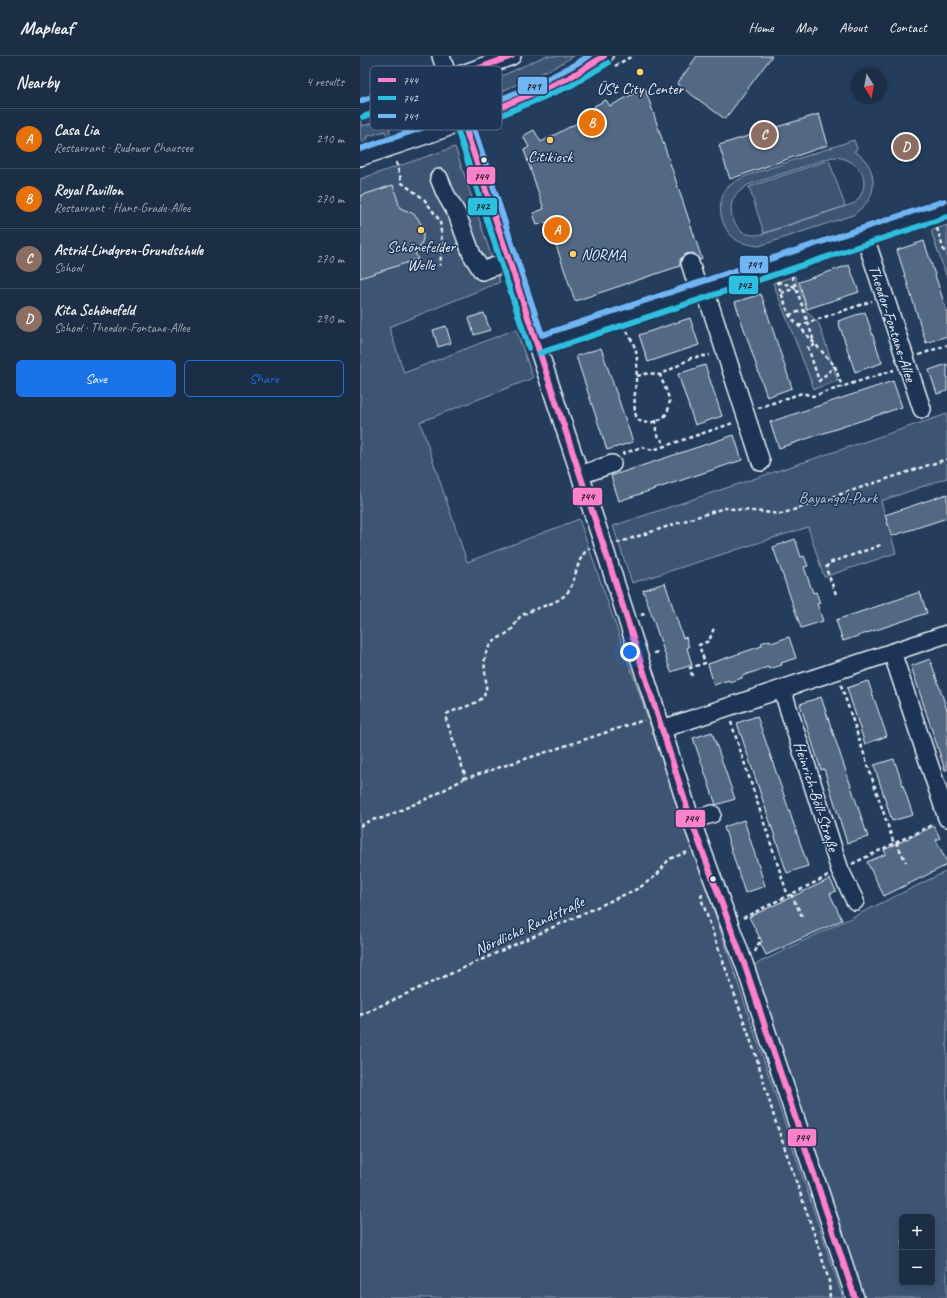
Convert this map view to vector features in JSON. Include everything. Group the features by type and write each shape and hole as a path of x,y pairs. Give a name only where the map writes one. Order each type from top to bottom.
{"street":[{"path":"441,56 444,66"},
{"path":"485,66 512,56"},
{"path":"502,108 569,78 604,56"},
{"path":"360,109 370,106"},
{"path":"360,157 442,130"},
{"path":"465,130 580,475 609,542 660,722 693,825 746,969 855,1298"},
{"path":"438,178 458,214 472,254 482,271 509,261"},
{"path":"537,345 566,334 702,291 947,209"},
{"name":"Theodor-Fontane-Allee","path":"865,237 922,409"},
{"path":"690,263 724,350 761,462"},
{"path":"580,475 614,460"},
{"path":"660,722 726,708 947,634"},
{"path":"892,652 947,818"},
{"name":"Heinrich-Böll-Straße","path":"782,689 840,870 853,897"},
{"path":"693,825 714,818"}],"path":[{"path":"396,162 402,183 424,199 440,221 442,244 440,266"},
{"path":"935,224 944,250 947,253"},
{"path":"791,272 813,338 810,339"},
{"path":"776,277 788,315 835,366 842,387"},
{"path":"777,282 796,288"},
{"path":"781,293 796,288"},
{"path":"798,326 885,297"},
{"path":"788,315 804,310"},
{"path":"625,327 633,341 638,361 635,411 636,417 642,422 662,418 666,414 669,404 668,395 660,374"},
{"path":"816,344 808,347 819,381 835,366"},
{"path":"614,460 642,447 653,450 665,446 746,416 802,393 813,396 842,387 947,345"},
{"path":"637,376 649,373 660,374 691,358 724,350"},
{"path":"656,420 656,433 665,446"},
{"path":"360,826 371,820 383,818 433,796 462,780 465,774 446,719 447,714 479,701 483,697 486,691 484,664 485,655 489,647 498,638 511,630 520,616 563,598 568,592 585,551 609,542 724,508 781,514 947,459"},
{"path":"836,594 826,571 829,563 876,547 881,543"},
{"path":"641,615 646,613"},
{"path":"692,676 690,668 705,663 699,645 709,641 714,628"},
{"path":"654,653 660,652"},
{"path":"837,671 895,843 906,862"},
{"path":"726,708 790,895 802,916"},
{"path":"464,777 467,778 660,722"},
{"name":"Nördliche Randstraße","path":"360,1016 639,888 657,875 669,859 702,848"},
{"path":"702,891 701,898 756,1056 775,1120 818,1242 830,1281 830,1298"}],"green space":[{"path":"545,56 574,56 553,68 502,91 502,76"},
{"path":"360,119 363,126 370,124 370,130 389,130 392,139 389,140 385,131 366,137 369,146 365,148 362,139 360,139"},
{"path":"854,140 857,149 854,151 863,158 870,169 873,186 867,202 853,215 759,246 738,241 727,231 721,216 721,201 728,187 746,176","holes":["832,157 850,161 856,166 864,179 864,187 861,195 855,203 763,234 747,234 737,227 732,217 732,202 737,194 748,185"]},
{"path":"455,147 500,282 389,327 404,373 516,329 533,378 420,422 467,562 579,519 704,881 843,1298 360,1298 360,179"},
{"path":"829,160 845,206 764,233 749,187"},
{"path":"947,225 947,278 931,231"},
{"path":"795,276 807,311 819,324 838,381 814,389 773,283"},
{"name":"Bayangol-Park","path":"947,414 947,478 881,501 896,553 824,577 808,527 632,583 613,526"},
{"path":"947,871 947,1298 861,1298 752,966"}],"building":[{"path":"697,56 772,56 725,119 677,84"},
{"path":"645,88 702,259 699,260 693,253 687,254 680,260 680,266 575,301 548,222 537,225 533,213 544,209 524,150 529,147 523,136 534,130 541,142 598,112 594,106 606,100 610,106"},
{"path":"819,114 828,145 730,179 719,145"},
{"name":"Schönefelder Welle","path":"393,185 400,208 417,217 423,228 423,239 419,250 415,253 418,259 360,278 360,196"},
{"path":"924,241 947,312 947,336 926,343 897,250"},
{"path":"849,265 859,292 807,309 799,282"},
{"path":"761,294 792,388 767,397 735,302"},
{"path":"865,312 882,363 855,372 838,321"},
{"path":"484,313 490,330 474,335 469,318"},
{"path":"690,318 699,345 648,362 639,335"},
{"path":"446,326 451,343 438,347 433,330"},
{"path":"601,348 633,442 607,450 576,356"},
{"path":"947,364 947,391 937,394 929,370"},
{"path":"705,365 722,416 695,425 678,374"},
{"path":"893,381 902,407 779,448 770,422"},
{"path":"734,435 742,460 619,501 611,476"},
{"path":"947,494 947,518 892,536 885,515"},
{"path":"795,539 801,557 804,556 808,566 804,567 813,593 816,592 820,603 817,604 823,621 801,628 773,547"},
{"path":"665,583 683,638 686,637 689,647 687,648 692,665 671,672 643,590"},
{"path":"920,592 927,613 843,641 836,620"},
{"path":"789,637 796,658 781,663 782,665 769,669 768,667 730,682 729,680 714,685 708,664 762,646 761,643 770,640 771,643"},
{"path":"930,659 947,710 947,770 945,770 911,666"},
{"path":"868,681 887,736 865,744 847,688"},
{"path":"821,697 868,837 847,843 824,769 821,770 800,704"},
{"path":"757,716 808,866 787,873 737,723"},
{"path":"712,732 735,799 716,805 693,738"},
{"path":"894,759 913,815 892,821 874,765"},
{"path":"744,820 765,886 745,893 724,827"},
{"path":"934,826 940,838 936,840 947,862 947,865 884,896 867,862 886,854 884,850"},
{"path":"830,879 836,891 830,894 842,920 766,955 760,943 762,942 749,917"}],"transit line":[{"name":"744","path":"485,66 512,56"},
{"name":"741","path":"502,98 535,85 589,56"},
{"name":"744","path":"502,106 569,78 604,56"},
{"name":"742","path":"502,115 572,85 608,63"},
{"name":"741","path":"360,101 370,98"},
{"name":"742","path":"363,117 370,115"},
{"name":"741","path":"360,149 416,130"},
{"name":"742","path":"457,130 529,348"},
{"name":"744","path":"466,130 604,547 691,820 746,969 855,1298"},
{"name":"741","path":"474,130 542,335 944,201"},
{"name":"742","path":"540,353 947,217"}],"place":[{"name":"ÜSt City Center","path":"640,72"},
{"name":"Royal Pavillon","path":"592,123"},
{"name":"Astrid-Lindgren-Grundschule","path":"764,135"},
{"name":"Citikiosk","path":"550,140"},
{"name":"Kita Schönefeld","path":"906,147"},
{"name":"Schönefelder Welle","path":"421,230"},
{"name":"Casa Lia","path":"557,230"},
{"name":"NORMA","path":"573,254"}]}
